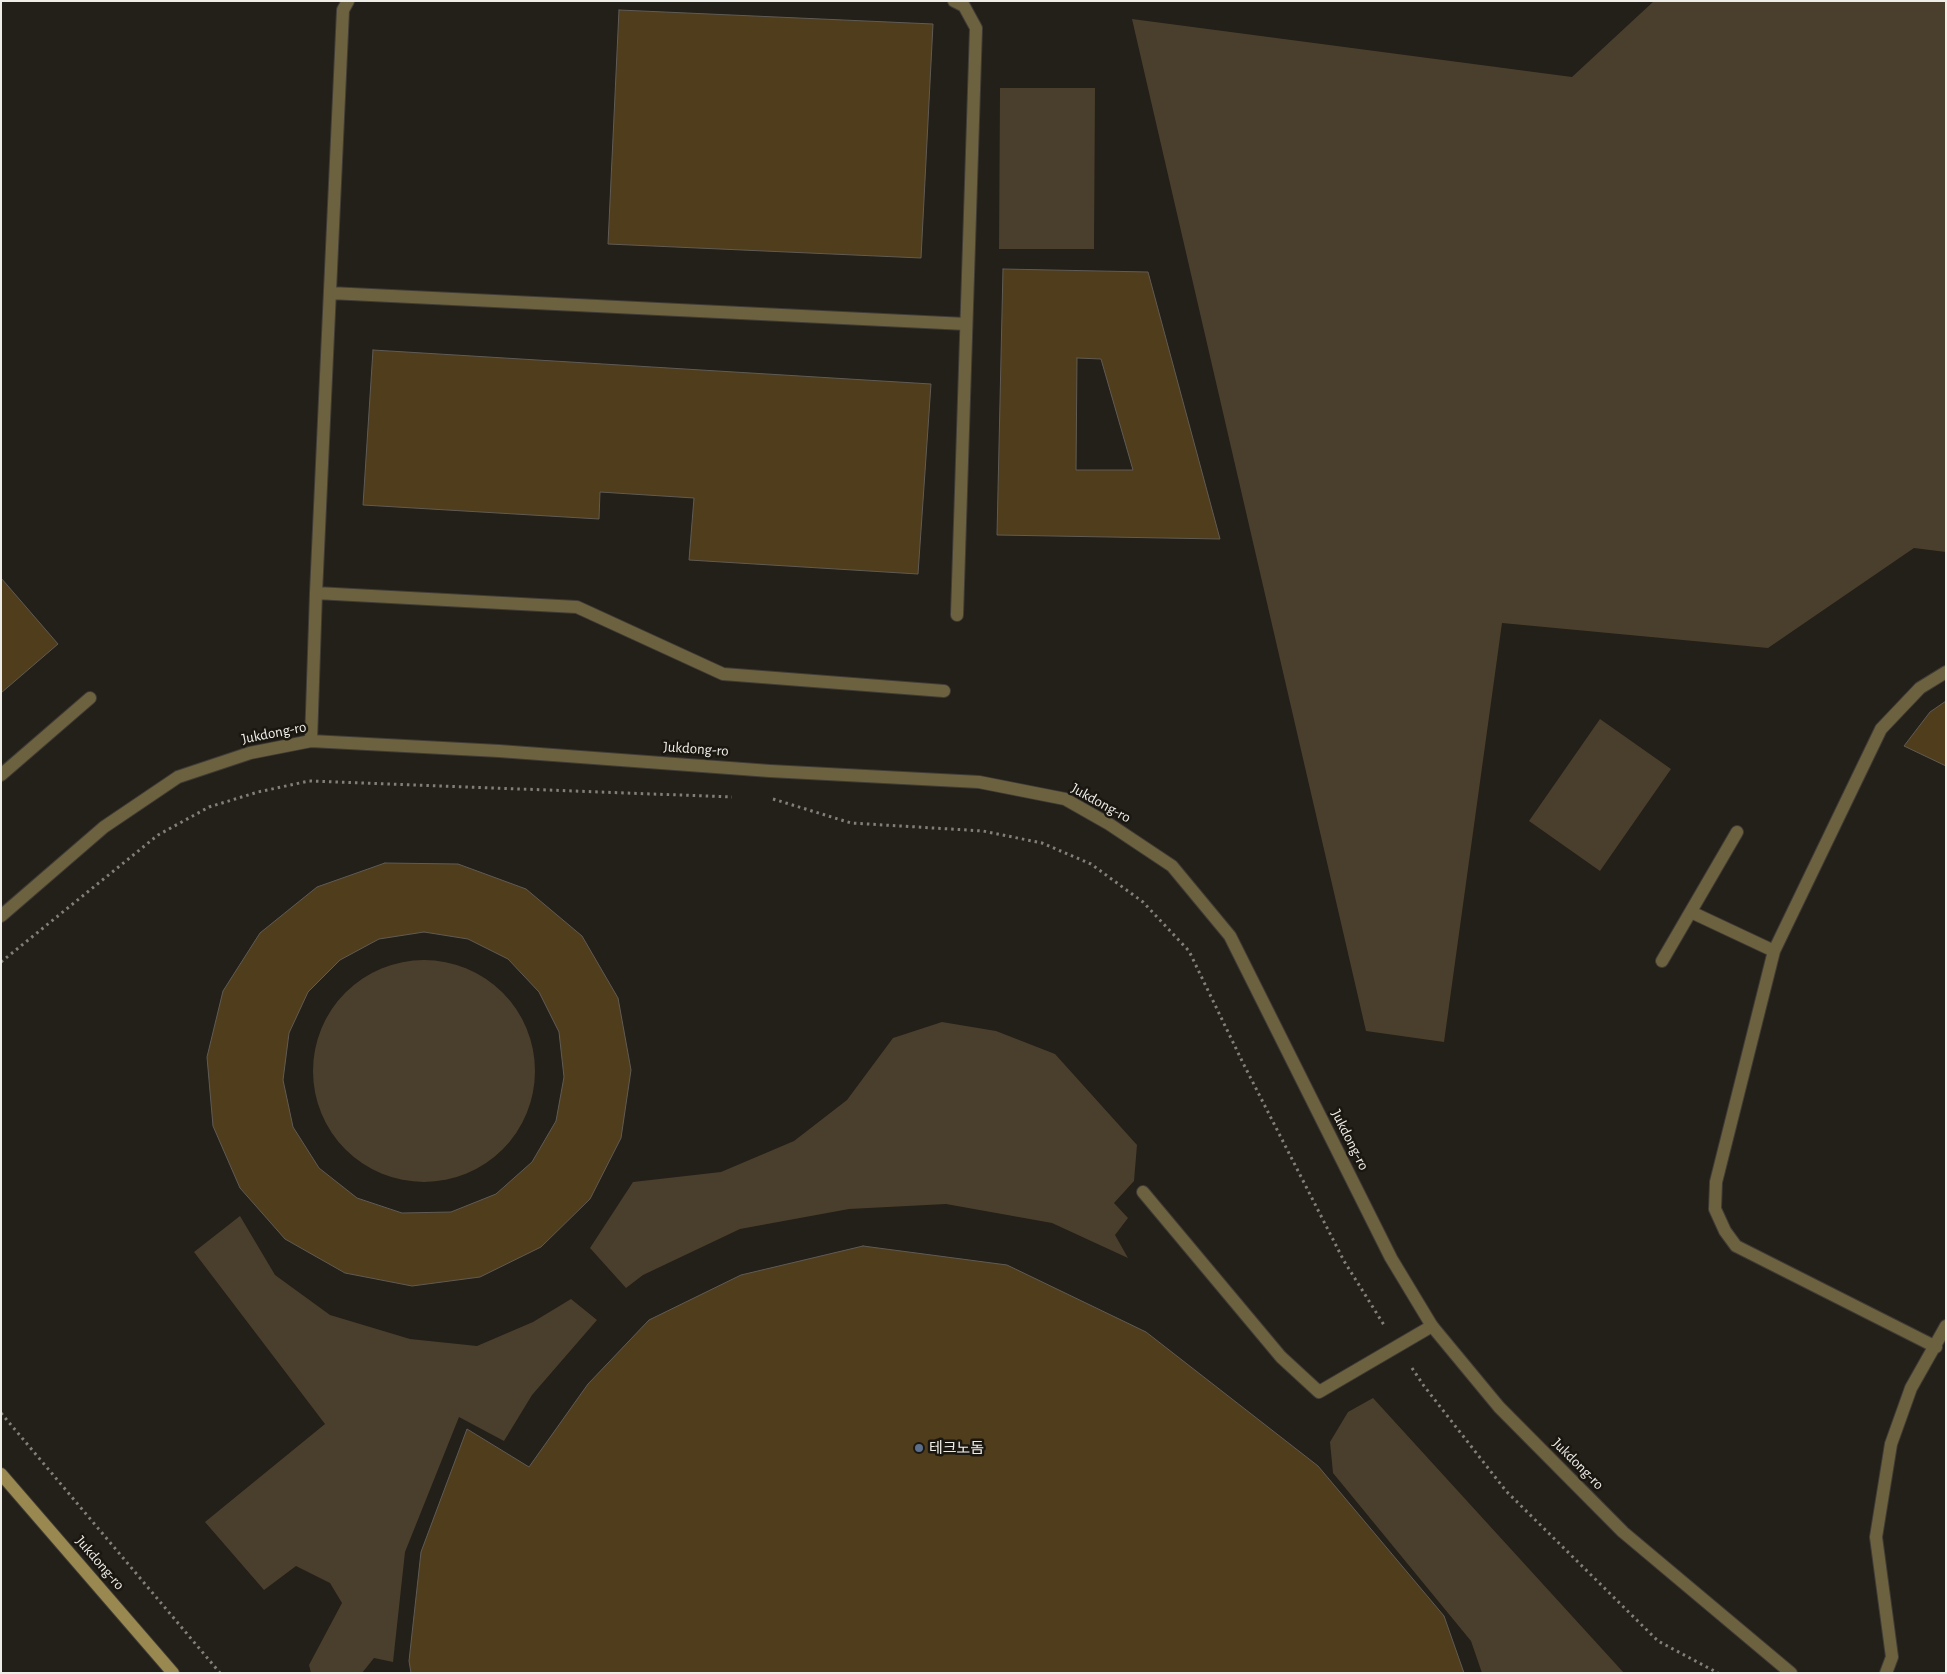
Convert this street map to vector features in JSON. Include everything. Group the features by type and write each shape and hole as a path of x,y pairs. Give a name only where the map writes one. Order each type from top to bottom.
{"street":[{"path":"311,741 343,10 348,1"},
{"path":"954,1 964,6 976,28 957,615"},
{"path":"330,293 966,324"},
{"path":"316,593 577,607 723,674 944,691"},
{"path":"1936,1347 1736,1246 1725,1231 1715,1209 1716,1182 1774,951 1881,729 1920,688 1946,672"},
{"path":"1,775 90,698"},
{"name":"Jukdong-ro","path":"1,916 104,826 178,777 250,753 311,741 489,750 770,771 979,782 1065,799 1109,824 1172,866 1230,936 1391,1258 1432,1326 1499,1407 1623,1532 1791,1673"},
{"path":"1662,961 1736,832"},
{"path":"1690,912 1774,951"},
{"path":"1142,1192 1281,1357 1320,1392 1432,1326"},
{"path":"1886,1673 1892,1657 1876,1537 1891,1444 1912,1388 1946,1326"},
{"name":"Jukdong-ro","path":"1,1474 171,1672"}],"path":[{"path":"1,962 158,834 209,807 266,790 308,781 740,797"},
{"path":"770,798 851,823 983,831 1042,843 1091,864 1143,902 1189,951 1243,1063 1344,1262 1424,1386 1506,1491 1658,1641 1718,1673"},
{"path":"1,1413 220,1673"}],"shaded area":[{"path":"1654,1 1946,1 1946,552 1914,548 1768,648 1502,623 1444,1042 1366,1031 1132,19 1572,77"},
{"path":"1000,88 1095,88 1094,249 999,249"},
{"path":"1600,719 1671,769 1600,871 1529,821"},
{"path":"413,960 435,960 467,968 503,992 527,1028 533,1049 535,1071 533,1093 527,1114 503,1150 467,1174 435,1182 413,1182 381,1174 353,1157 338,1142 321,1114 313,1082 313,1060 321,1028 338,1000 353,985 381,968"},
{"path":"942,1022 996,1031 1055,1054 1137,1145 1134,1181 1114,1203 1128,1218 1115,1235 1128,1258 1052,1223 946,1204 849,1209 740,1229 643,1275 626,1288 590,1248 633,1182 721,1172 794,1141 847,1100 893,1038"},
{"path":"240,1216 275,1275 330,1315 410,1339 477,1346 533,1322 571,1299 597,1320 532,1395 504,1441 459,1417 405,1552 393,1662 374,1658 362,1673 311,1673 309,1665 342,1603 330,1583 296,1566 264,1590 205,1522 325,1424 194,1252"},
{"path":"1373,1398 1624,1673 1482,1673 1471,1641 1333,1473 1330,1442 1348,1412"}],"building":[{"path":"619,10 933,24 921,258 608,244"},
{"path":"1003,269 1148,272 1220,539 997,535","holes":["1077,358 1101,359 1133,470 1076,470"]},
{"path":"373,350 931,384 918,574 689,560 694,498 600,492 599,519 363,505"},
{"path":"1,578 58,644 1,693"},
{"path":"1946,701 1946,766 1904,746 1930,712"},
{"path":"385,863 458,864 526,889 582,936 618,998 631,1070 621,1138 590,1199 541,1247 480,1277 412,1286 345,1273 285,1239 240,1188 213,1126 207,1057 223,991 260,933 317,887","holes":["424,932 468,939 508,959 539,992 559,1032 564,1077 556,1121 532,1162 496,1194 451,1212 402,1213 357,1198 319,1168 293,1127 283,1080 289,1033 308,992 340,960 379,939"]},
{"name":"테크노돔","path":"863,1246 1007,1265 1146,1332 1318,1466 1444,1616 1464,1673 411,1673 409,1661 421,1552 467,1429 529,1467 588,1384 649,1320 741,1275"}],"place":[{"name":"테크노돔","path":"919,1448"}]}
